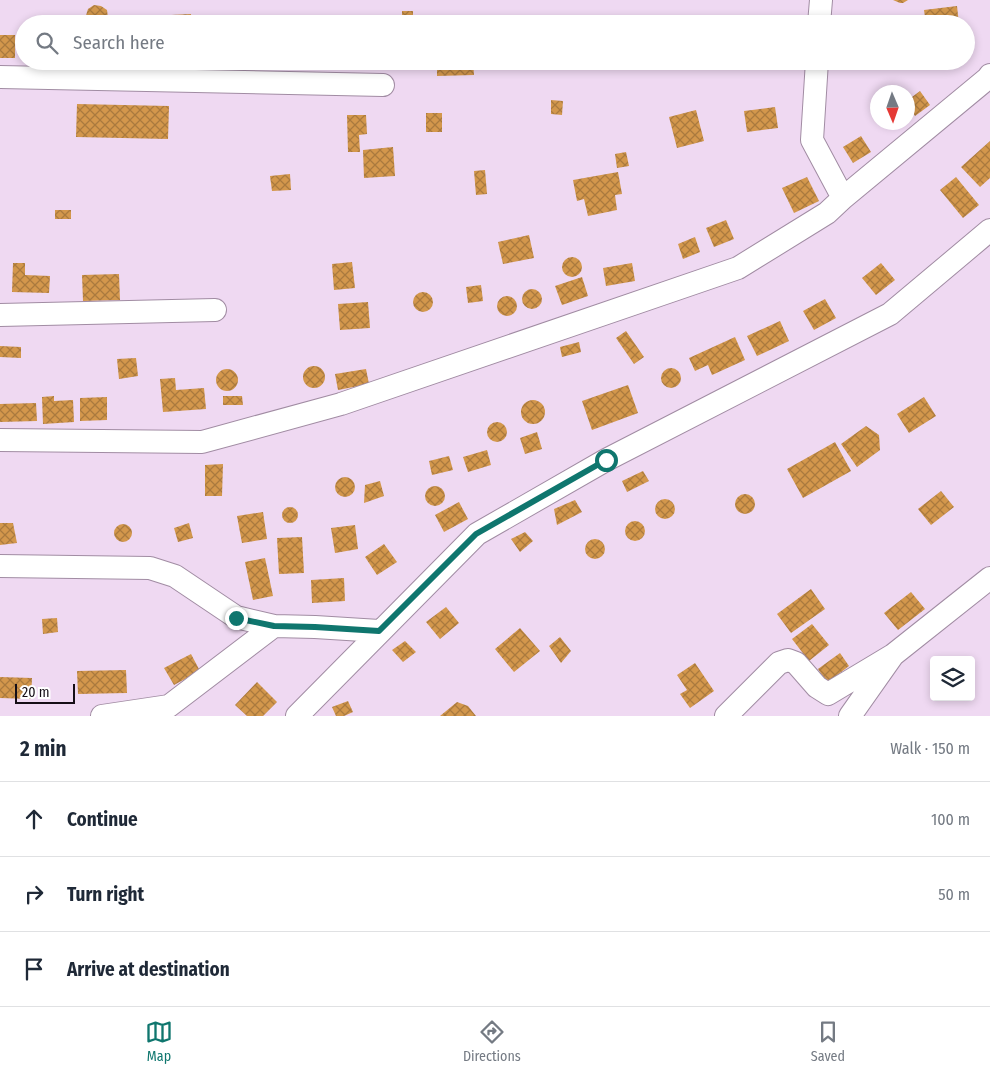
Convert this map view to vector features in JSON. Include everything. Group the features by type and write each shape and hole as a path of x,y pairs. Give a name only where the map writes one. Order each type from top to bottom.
{"street":[{"path":"820,15 821,0"},
{"path":"816,70 812,140 843,198"},
{"path":"0,440 202,442 341,404 738,268 827,213 990,75"},
{"path":"0,77 383,85"},
{"path":"297,716 476,534 606,460 890,314 990,230"},
{"path":"0,315 215,310"},
{"path":"0,566 150,568 176,576 236,618 274,626 379,631"},
{"path":"726,716 779,663 788,660 796,663 816,687 828,694 893,655 990,578"},
{"path":"102,716 169,706 274,626"},
{"path":"850,716 893,655"}],"building":[{"path":"893,0 908,0 900,3"},
{"path":"94,5 101,6 107,10 108,15 86,15 88,9"},
{"path":"957,6 958,15 925,15 924,10"},
{"path":"402,11 413,11 413,15 402,15"},
{"path":"0,35 15,35 15,58 0,58"},
{"path":"437,70 474,70 474,75 437,76"},
{"path":"920,91 930,105 915,116 915,95"},
{"path":"551,100 563,101 562,115 551,114"},
{"path":"77,104 169,106 168,139 76,137"},
{"path":"775,107 778,128 747,132 744,111"},
{"path":"696,110 704,141 677,148 669,117"},
{"path":"426,113 442,113 442,132 426,132"},
{"path":"347,115 366,115 367,134 359,135 360,152 348,152"},
{"path":"861,136 871,152 853,163 843,147"},
{"path":"990,141 990,178 980,187 961,167"},
{"path":"393,147 395,176 364,178 363,150"},
{"path":"626,152 629,166 617,168 615,154"},
{"path":"485,170 487,194 476,195 474,171"},
{"path":"618,172 622,194 615,195 617,210 588,216 584,199 577,201 573,180"},
{"path":"290,174 291,190 272,191 270,176"},
{"path":"807,177 819,201 794,213 782,188"},
{"path":"956,177 979,205 963,218 940,190"},
{"path":"55,210 71,210 71,219 55,219"},
{"path":"726,220 734,239 714,247 706,228"},
{"path":"529,235 534,258 503,264 498,242"},
{"path":"695,237 700,252 683,259 678,244"},
{"path":"572,257 579,260 582,267 579,274 572,277 565,274 562,267 565,260"},
{"path":"352,262 355,288 334,290 332,264"},
{"path":"13,263 25,263 25,275 50,276 49,293 12,292"},
{"path":"632,263 635,281 606,286 603,268"},
{"path":"881,263 895,280 876,295 862,278"},
{"path":"119,274 120,300 83,301 82,275"},
{"path":"582,277 588,296 562,305 555,286"},
{"path":"481,285 483,301 468,303 466,287"},
{"path":"532,289 539,292 542,299 539,306 532,309 525,306 522,299 525,292"},
{"path":"423,292 430,295 433,302 430,309 423,312 416,309 413,302 416,295"},
{"path":"507,296 514,299 517,306 514,313 507,316 500,313 497,306 500,299"},
{"path":"825,299 836,318 814,330 803,311"},
{"path":"368,302 370,328 340,330 338,304"},
{"path":"780,321 789,341 757,356 747,336"},
{"path":"626,331 644,357 634,364 616,338"},
{"path":"735,337 745,360 712,375 708,365 695,371 689,358"},
{"path":"579,342 581,352 562,357 560,347"},
{"path":"0,346 21,347 21,358 0,357"},
{"path":"136,358 138,376 119,379 117,359"},
{"path":"314,366 322,369 325,377 322,385 314,388 306,385 303,377 306,369"},
{"path":"671,368 678,371 681,378 678,385 671,388 664,385 661,378 664,371"},
{"path":"227,369 235,372 238,380 235,388 227,391 219,388 216,380 219,372"},
{"path":"366,369 369,384 338,390 335,374"},
{"path":"175,378 176,390 204,388 206,409 163,412 160,379"},
{"path":"628,385 638,413 592,430 582,401"},
{"path":"54,396 54,401 73,400 74,422 43,424 42,397"},
{"path":"223,396 242,396 243,405 223,405"},
{"path":"107,397 107,420 80,421 80,398"},
{"path":"924,397 936,416 909,433 897,414"},
{"path":"533,400 541,404 545,412 541,420 533,424 525,420 521,412 525,404"},
{"path":"36,403 37,421 0,422 0,404"},
{"path":"497,422 504,425 507,432 504,439 497,442 490,439 487,432 490,425"},
{"path":"866,426 879,435 880,450 857,467 841,444"},
{"path":"537,432 542,449 525,454 520,438"},
{"path":"835,442 851,471 803,498 787,469"},
{"path":"487,450 491,465 468,472 463,457"},
{"path":"449,456 453,470 432,475 429,461"},
{"path":"223,464 222,496 205,496 205,465"},
{"path":"643,471 649,481 627,492 622,481"},
{"path":"345,477 352,480 355,487 352,494 345,497 338,494 335,487 338,480"},
{"path":"380,481 384,496 364,503 365,485"},
{"path":"435,486 442,489 445,496 442,503 435,506 428,503 425,496 428,489"},
{"path":"941,491 954,507 931,525 918,509"},
{"path":"745,494 752,497 755,504 752,511 745,514 738,511 735,504 738,497"},
{"path":"665,499 672,502 675,509 672,516 665,519 658,516 655,509 658,502"},
{"path":"575,500 582,512 557,525 554,509"},
{"path":"459,502 468,519 444,532 435,515"},
{"path":"287,507 293,507 298,512 296,521 287,523 282,518 282,512"},
{"path":"263,512 267,539 242,543 237,516"},
{"path":"635,521 642,524 645,531 642,538 635,541 628,538 625,531 628,524"},
{"path":"0,523 13,523 17,543 0,545"},
{"path":"189,523 193,538 178,542 174,528"},
{"path":"123,524 129,527 132,533 129,539 123,542 117,539 114,533 117,527"},
{"path":"355,525 358,549 335,553 331,528"},
{"path":"525,532 533,541 520,552 511,539"},
{"path":"302,537 304,573 279,574 277,538"},
{"path":"595,539 602,542 605,549 602,556 595,559 588,556 585,549 588,542"},
{"path":"384,544 397,562 377,575 365,557"},
{"path":"265,558 273,596 253,600 245,562"},
{"path":"344,578 345,601 312,603 311,580"},
{"path":"811,589 825,609 791,633 777,614"},
{"path":"911,592 925,609 898,630 884,613"},
{"path":"446,607 459,623 440,639 426,622"},
{"path":"57,618 58,632 43,634 42,619"},
{"path":"812,624 829,645 809,661 792,639"},
{"path":"520,628 540,651 514,672 495,649"},
{"path":"560,637 571,651 561,663 549,646"},
{"path":"405,641 416,652 403,662 392,650"},
{"path":"840,653 849,666 827,683 818,669"},
{"path":"191,654 200,671 174,685 164,668"},
{"path":"695,663 714,691 690,708 680,694 687,690 677,675"},
{"path":"126,670 127,693 78,694 77,671"},
{"path":"0,677 32,678 31,699 0,698"},
{"path":"257,682 277,702 263,716 247,716 235,705"},
{"path":"348,701 353,712 344,716 336,716 332,707"},
{"path":"457,702 468,706 476,716 440,716"}],"route":[{"path":"236,618 274,626 379,631 476,534 606,460"}]}
